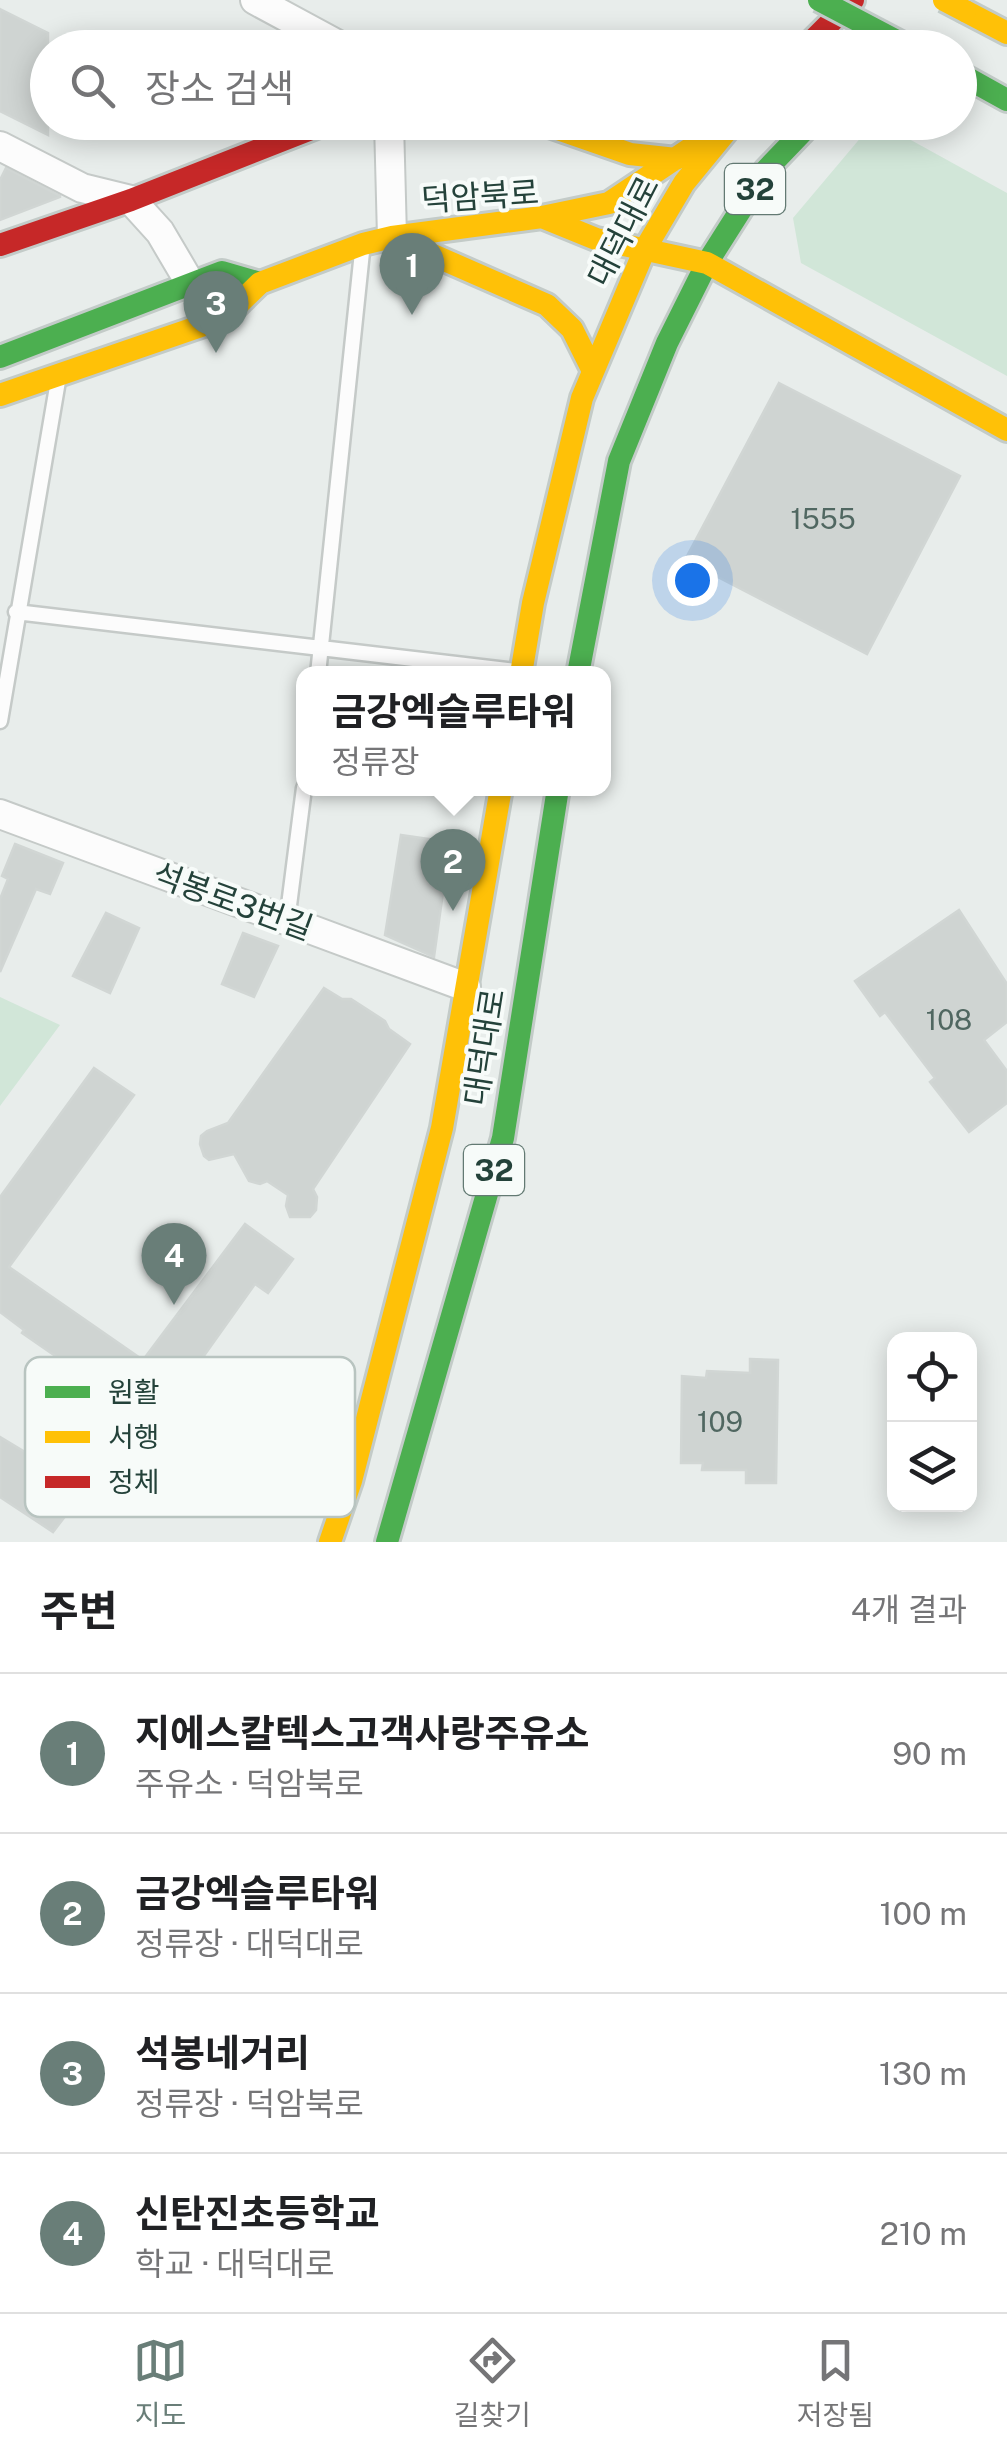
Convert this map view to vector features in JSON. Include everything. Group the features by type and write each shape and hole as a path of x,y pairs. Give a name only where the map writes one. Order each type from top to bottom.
{"main road":[{"path":"819,0 876,30"},
{"path":"823,30 853,0"},
{"path":"917,30 944,9 1007,34"},
{"path":"977,83 1007,100"},
{"path":"0,245 131,200 283,140"},
{"path":"590,140 630,154 676,159"},
{"path":"542,217 610,203 705,140"},
{"name":"대덕대로","path":"522,666 533,603 582,398 645,248 684,183 718,140"},
{"name":"32","path":"580,666 619,460 667,343 707,262 766,170 795,140"},
{"name":"덕암북로","path":"0,395 224,318 260,283 363,244 392,236 542,217 596,239 707,262 1007,430"},
{"path":"392,236 559,311 582,337 593,371"},
{"name":"덕암북로","path":"0,357 222,272 260,283"},
{"name":"대덕대로","path":"355,1465 442,1128 500,796"},
{"name":"대덕대로","path":"387,1542 503,1138 557,796"},
{"name":"대덕대로","path":"330,1542 339,1517"}],"street":[{"path":"255,0 311,30"},
{"path":"389,140 392,236"},
{"path":"0,146 82,188 131,200 160,232 190,283"},
{"name":"석봉로3번길","path":"0,814 466,987"}],"lane":[{"path":"319,666 363,244"},
{"path":"0,720 58,376"},
{"path":"16,612 467,666"},
{"path":"286,922 303,796"}],"green space":[{"path":"859,140 911,140 1007,193 1007,376 801,263 793,218"},
{"path":"0,997 60,1025 0,1106"}],"building":[{"path":"0,9 42,30 30,30 30,126 0,111"},
{"path":"6,168 60,197 0,220 0,180"},
{"path":"779,383 960,476 867,654 685,560"},
{"path":"401,835 450,842 434,957 385,935"},
{"path":"15,844 63,863 50,894 36,889 0,972 0,899 8,879 2,876"},
{"path":"959,910 1007,984 1007,1022 984,1040 1007,1071 1007,1103 969,1132 930,1082 935,1078 885,1012 880,1016 855,981"},
{"path":"106,913 139,928 110,993 73,976"},
{"path":"243,933 278,946 254,997 222,984"},
{"path":"324,988 342,999 351,999 385,1021 389,1029 410,1044 313,1189 316,1210 310,1217 290,1217 288,1195 267,1181 249,1181 234,1154 209,1160 200,1144 201,1136 228,1123"},
{"path":"94,1068 134,1095 9,1267 139,1357 57,1357 0,1312 0,1197"},
{"path":"245,1224 293,1259 268,1293 255,1284 203,1357 145,1357"},
{"path":"750,1359 778,1360 776,1483 746,1483 746,1470 702,1470 703,1463 681,1463 682,1376 706,1378 707,1371 750,1373"},
{"path":"0,1437 25,1452 25,1514 0,1497"},
{"path":"30,1517 65,1517 53,1532"}],"traffic: fast":[{"path":"819,0 876,30"},
{"path":"977,83 1007,100"},
{"path":"580,666 619,461 667,343 707,263 766,170 795,140"},
{"path":"0,357 222,272 260,283"},
{"path":"387,1542 503,1138 557,796"}],"traffic: slow":[{"path":"944,0 965,11"},
{"path":"965,11 1007,33"},
{"path":"590,140 630,154 676,159"},
{"path":"0,395 224,318 260,283 363,244 609,203 703,140"},
{"path":"522,666 533,603 582,398 645,249 684,183 719,140"},
{"path":"542,217 596,239 707,263 1007,430"},
{"path":"392,237 547,305 572,329 593,371"},
{"path":"355,1465 442,1128 500,796"},
{"path":"330,1542 339,1517"}],"traffic: jam":[{"path":"823,30 853,0"},
{"path":"0,245 131,200 283,140"}],"place":[{"name":"지에스칼텍스고객사랑주유소","path":"412,315"},
{"name":"석봉네거리","path":"216,353"},
{"name":"금강엑슬루타워","path":"453,911"},
{"name":"신탄진초등학교","path":"174,1305"}]}
